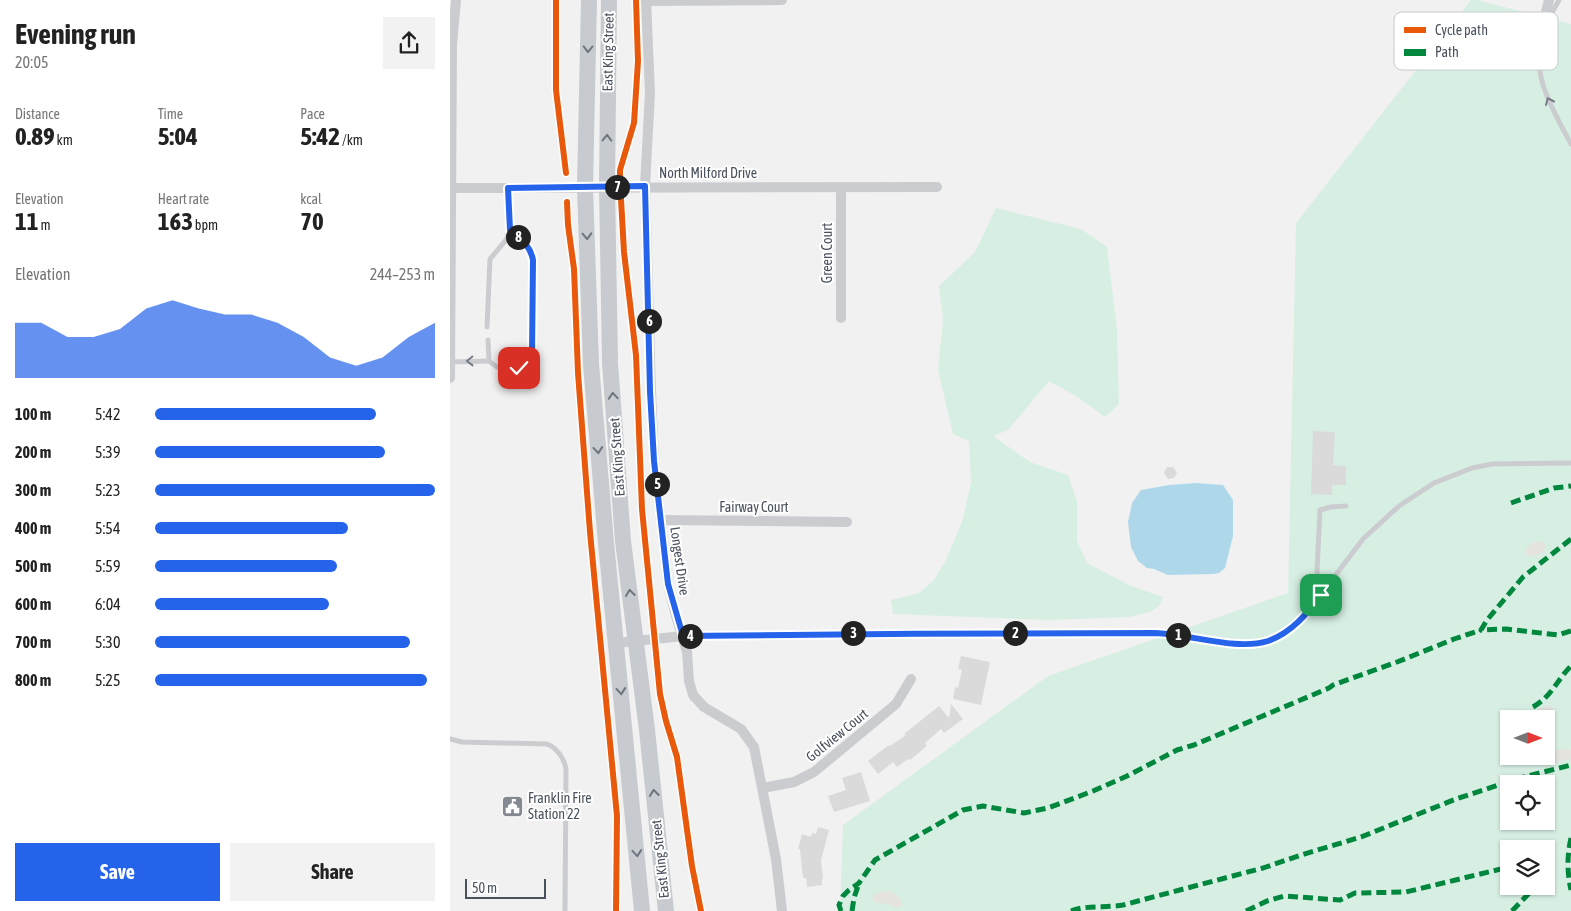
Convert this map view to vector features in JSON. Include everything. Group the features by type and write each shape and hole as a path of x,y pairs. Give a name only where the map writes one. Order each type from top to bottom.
{"main road":[{"name":"East King Street","path":"589,0 585,187 591,364 606,543 642,911"},
{"name":"East King Street","path":"609,0 606,187 610,364 624,541 666,911"}],"street":[{"path":"450,378 452,45 456,0"},
{"path":"646,1 782,0"},
{"name":"Longest Drive","path":"646,1 650,93 645,186 650,391 654,461 668,584 687,652 689,681 693,695 704,707 741,729 754,747 776,859 782,911"},
{"name":"North Milford Drive","path":"451,188 645,186 937,187"},
{"name":"Green Court","path":"841,187 841,318"},
{"name":"Fairway Court","path":"661,520 847,522"},
{"path":"616,643 683,636"},
{"name":"Golfview Court","path":"763,788 794,782 814,772 896,704 911,679"}],"lane":[{"path":"1553,12 1560,0"},
{"path":"1540,70 1542,84 1571,144"},
{"path":"487,327 490,259 506,240 510,230 508,188"},
{"path":"450,362 489,361 497,368 519,368 526,366 532,354 533,260 531,251 525,243 510,230"},
{"path":"488,340 489,361"},
{"path":"683,636 911,632 1169,634 1246,645 1268,641 1290,630 1310,609 1363,539 1399,506 1434,483 1472,468 1492,464 1571,463"},
{"path":"1321,595 1317,572 1320,510 1346,506"},
{"path":"450,739 462,742 547,744 554,746 563,758 566,769 565,911"}],"green space":[{"path":"1471,0 1477,0 1524,12 1462,12"},
{"path":"1558,21 1571,24 1571,911 840,911 843,825 1048,676 1288,593 1296,223 1416,70 1558,70"},
{"path":"996,208 1081,229 1107,247 1117,330 1119,404 1105,417 1079,398 1049,381 1008,430 993,436 1030,462 1068,475 1077,501 1077,541 1087,563 1131,586 1163,597 1159,606 1150,612 1129,617 1049,620 893,614 891,600 919,593 934,580 946,560 963,519 971,482 969,441 953,434 938,370 943,319 939,286 975,252"}],"sand":[{"path":"1542,541 1546,545 1543,552 1533,557 1526,554 1525,550 1530,544"},
{"path":"1550,705 1553,709 1553,710 1534,710"},
{"path":"1571,750 1571,759 1555,763 1555,751"},
{"path":"885,891 897,896 902,902 902,906 896,908 889,904 873,901 872,896 874,894"}],"water":[{"path":"1196,483 1223,485 1233,500 1233,536 1225,568 1219,573 1214,574 1168,575 1147,568 1138,561 1131,547 1128,522 1132,503 1141,490"}],"building":[{"path":"1313,431 1335,432 1333,465 1346,466 1346,485 1332,485 1332,495 1311,494"},
{"path":"1167,467 1173,467 1177,473 1174,478 1168,479 1164,473"},
{"path":"961,656 990,662 981,705 953,699 955,687 958,688 962,670 958,669"},
{"path":"951,704 963,719 944,733 941,729 925,743 927,746 910,760 908,759 897,767 893,762 878,774 868,761 906,735 904,734 939,706 949,718"},
{"path":"861,772 870,801 834,812 828,796 846,790 842,778"},
{"path":"818,827 829,830 821,860 822,885 807,887 806,878 803,878 800,849 798,849 802,834 811,837 812,833 816,834"}],"marked path":[{"path":"1511,503 1554,488 1571,486"},
{"path":"1571,539 1523,577 1487,620 1481,630 1506,629 1558,635 1571,631"},
{"path":"841,911 839,905 843,896 859,883 875,860 963,810 983,806 1024,813 1048,808 1093,791 1177,750 1194,745 1333,685 1481,630"},
{"path":"1533,707 1550,693 1571,666"},
{"path":"1071,911 1083,908 1123,905 1263,868 1361,837 1456,799 1520,778 1571,765"},
{"path":"1571,838 1568,864 1571,890"},
{"path":"1246,911 1267,901 1284,896 1340,900 1355,893 1406,892 1500,869"},
{"path":"852,911 859,883"},
{"path":"1512,911 1527,895"}],"cycle path":[{"path":"556,0 556,90 566,173"},
{"path":"620,177 620,170 634,123 638,61 636,0"},
{"path":"621,199 624,252 636,355 642,509 660,694 677,757 692,866 701,911"},
{"path":"567,202 574,269 578,373 590,532 617,816 616,911"}],"place":[{"name":"Franklin Fire Station 22","path":"512,806"}],"route":[{"path":"519,368 526,366 532,354 533,260 531,251 525,243 510,230 508,188 645,186 650,391 654,461 668,584 683,636 911,632 1169,634 1246,645 1268,641 1290,630 1321,595"}]}
